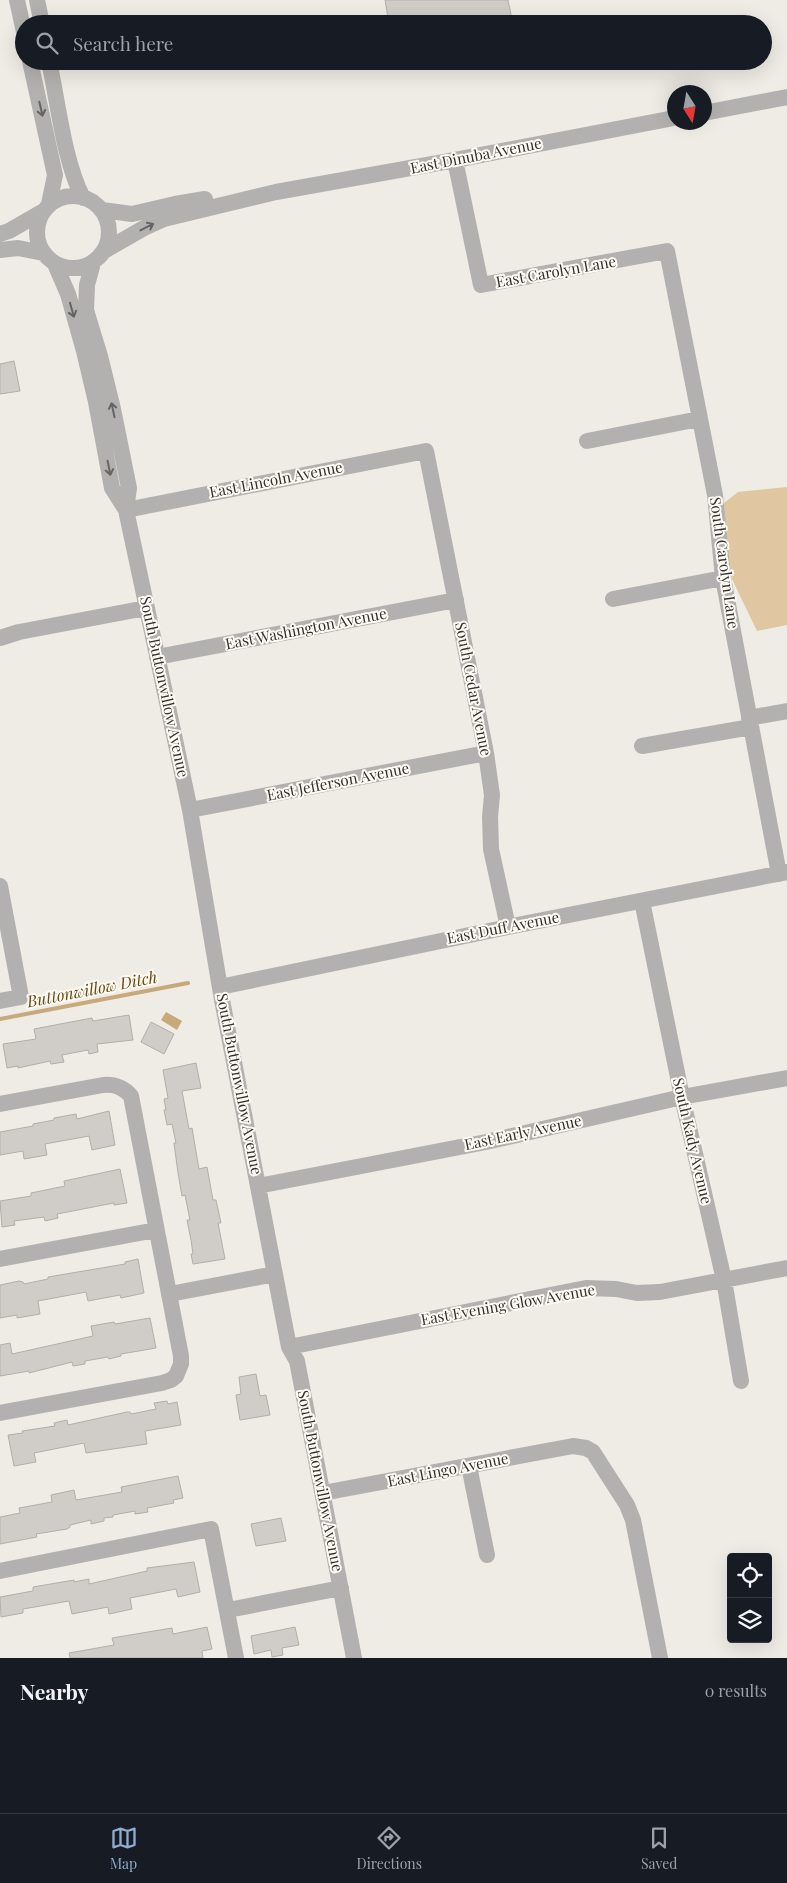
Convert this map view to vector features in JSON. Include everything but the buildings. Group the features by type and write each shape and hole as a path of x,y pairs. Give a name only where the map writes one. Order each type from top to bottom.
{"street":[{"path":"16,0 20,15"},
{"path":"37,0 40,15"},
{"path":"32,70 55,175 46,208 37,226 37,241 49,259"},
{"path":"51,70 70,165 83,198"},
{"path":"712,111 787,97"},
{"name":"East Dinuba Avenue","path":"104,251 164,219 276,192 667,119"},
{"name":"East Carolyn Lane","path":"455,160 481,286 667,252"},
{"name":"East Dinuba Avenue","path":"102,210 132,214 175,204 227,196 276,192"},
{"path":"0,234 9,231 60,198 69,196 78,196 94,202 105,214 110,229 108,243 104,251 93,263 77,269 62,267 49,259 18,248 0,250"},
{"name":"South Carolyn Lane","path":"667,252 715,495 723,578 750,723 783,873"},
{"name":"South Buttonwillow Avenue","path":"49,259 68,294 96,402 112,488 126,510"},
{"name":"South Buttonwillow Avenue","path":"93,263 87,285 86,310 100,356 115,418 129,488 126,510 190,810 220,987 289,1347 297,1361 354,1658"},
{"path":"587,441 699,419"},
{"name":"East Lincoln Avenue","path":"126,510 426,451"},
{"name":"South Cedar Avenue","path":"426,451 486,753 492,795 490,817 491,850 508,927"},
{"path":"613,599 723,578"},
{"name":"East Washington Avenue","path":"157,658 456,600"},
{"path":"0,638 19,632 146,608"},
{"path":"642,746 750,723 787,711"},
{"name":"East Jefferson Avenue","path":"190,810 486,753"},
{"name":"East Duff Avenue","path":"220,987 508,927 783,873"},
{"path":"0,886 21,997 0,1001"},
{"name":"South Kady Avenue","path":"642,901 682,1097 724,1280 741,1381"},
{"name":"East Early Avenue","path":"258,1186 486,1142 682,1097 787,1078"},
{"path":"0,1104 103,1085 119,1086 126,1090 133,1105 170,1294 181,1364 176,1376 171,1380 0,1413"},
{"path":"0,1259 156,1230"},
{"name":"East Evening Glow Avenue","path":"289,1347 586,1288 648,1293 787,1268"},
{"path":"170,1294 275,1274"},
{"name":"East Lingo Avenue","path":"323,1494 573,1446 586,1448 593,1452 631,1512 660,1658"},
{"path":"469,1466 487,1555"},
{"path":"0,1571 211,1529 236,1658"},
{"path":"228,1610 341,1588"}],"shaded area":[{"path":"787,487 787,625 757,631 718,550 719,507 738,492"},
{"path":"166,1012 182,1021 177,1030 161,1020"}],"waterway":[{"name":"Buttonwillow Ditch","path":"0,1019 188,983"}]}
